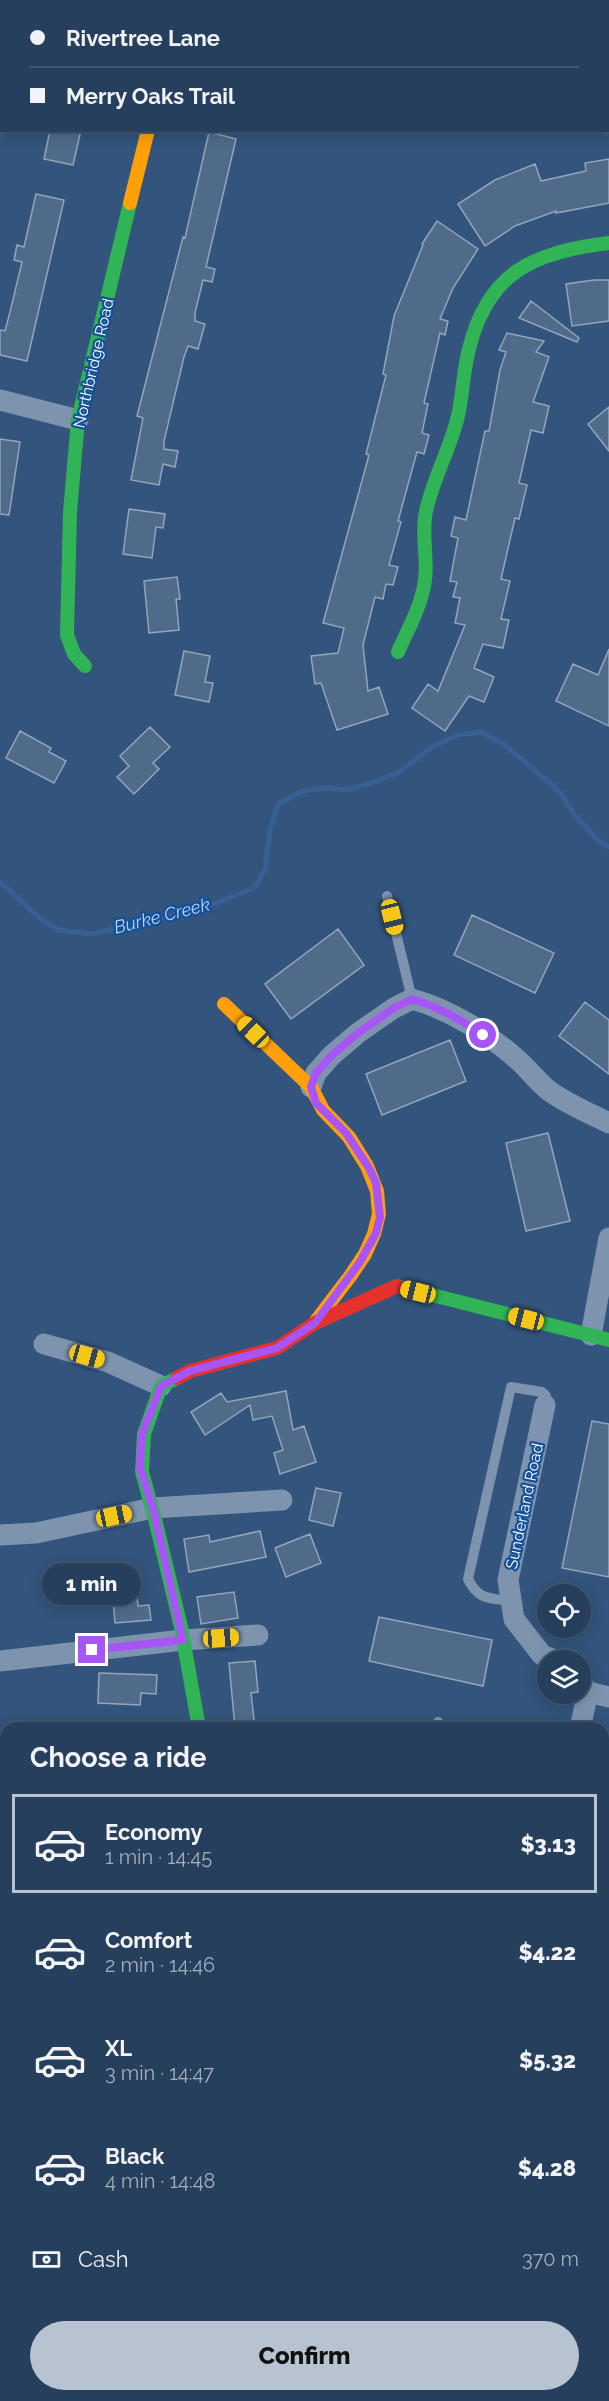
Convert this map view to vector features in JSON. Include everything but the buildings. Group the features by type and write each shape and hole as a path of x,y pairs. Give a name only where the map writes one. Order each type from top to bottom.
{"street":[{"name":"Northbridge Road","path":"85,666 74,654 67,635 70,512 78,420 148,132"},
{"path":"398,651 422,594 425,578 424,519 457,423 469,348 477,316 485,302 508,276 528,262 552,252 576,246 609,243"},
{"path":"0,400 78,420"},
{"path":"311,1087 316,1073 332,1055 358,1033 394,1008 412,999 454,1015 518,1060 548,1089 568,1103 609,1123"},
{"path":"224,1004 311,1087 316,1103 346,1133 369,1168 378,1191 380,1217 376,1233 360,1262 315,1323"},
{"path":"198,1722 196,1699 153,1508 140,1468 142,1434 161,1386 190,1371 277,1348 315,1323 397,1286 600,1337 609,1238"},
{"path":"44,1344 108,1362 161,1386"},
{"name":"Sunderland Road","path":"538,1650 514,1619 508,1580 545,1405"},
{"path":"0,1535 36,1533 153,1508 282,1500"},
{"path":"0,1661 183,1640 258,1635"},
{"path":"591,1689 609,1697"},
{"path":"581,1722 582,1704"}],"lane":[{"path":"387,896 412,999"},
{"path":"512,1601 480,1597 472,1589 468,1579 511,1387 542,1392 546,1396 545,1405"}],"waterway":[{"name":"Burke Creek","path":"0,882 41,919 59,930 92,934 198,910 254,888 265,870 270,830 278,804 302,791 325,788 346,790 375,782 401,771 435,745 458,735 481,732 505,745 551,784 562,795 577,818 599,841 609,847"}],"traffic: fast":[{"path":"85,666 74,654 67,635 70,512 78,420 130,203"},
{"path":"398,652 421,599 426,571 424,528 426,511 458,416 465,366 477,322 488,301 518,270 559,252 609,243"},
{"path":"397,1286 609,1340"},
{"path":"177,1378 161,1386 144,1434 142,1472 181,1627 198,1722"}],"traffic: slow":[{"path":"130,203 148,132"},
{"path":"224,1004 311,1087 323,1110 349,1137 367,1166 377,1191 379,1214 374,1234 365,1254 316,1321"}],"traffic: jam":[{"path":"177,1378 190,1371 277,1348 315,1323 397,1286"}],"route":[{"path":"92,1650 183,1640 153,1508 140,1468 142,1434 161,1386 190,1371 277,1348 315,1323 360,1262 376,1233 380,1217 376,1183 346,1133 316,1103 311,1087 316,1073 332,1055 358,1033 394,1008 412,999 454,1015 483,1035"}]}
